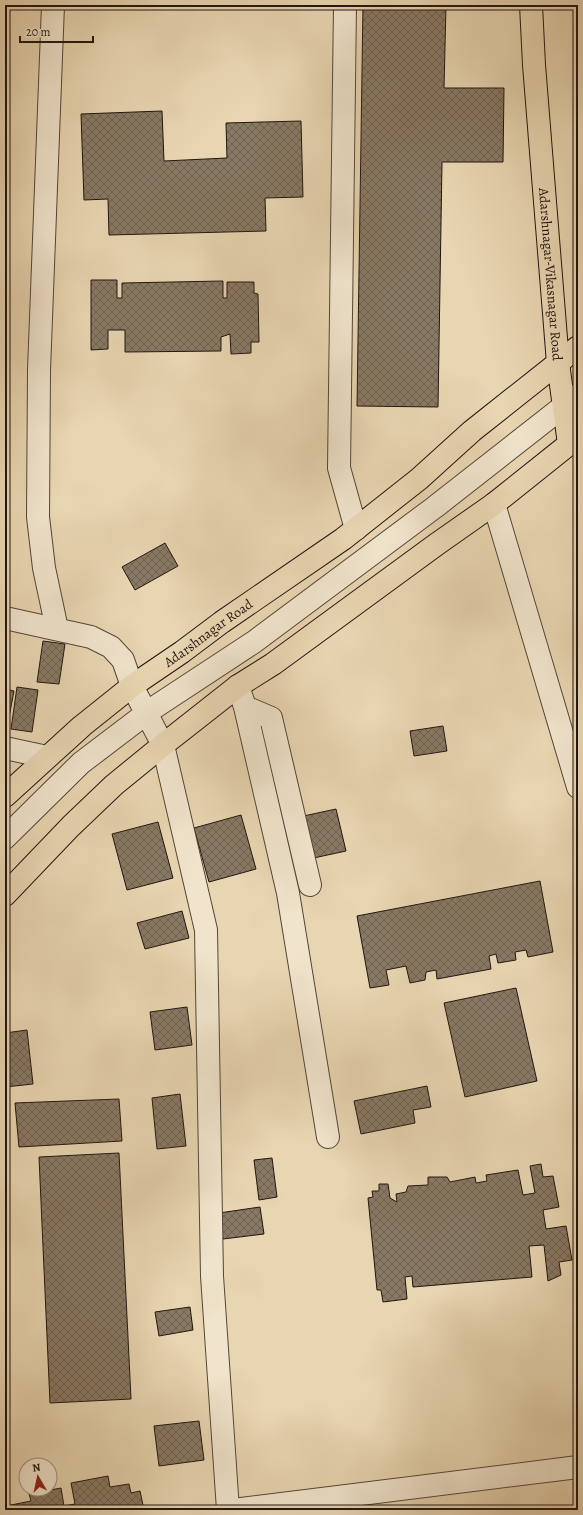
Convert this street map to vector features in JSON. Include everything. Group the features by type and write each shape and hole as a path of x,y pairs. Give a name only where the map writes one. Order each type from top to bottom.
{"main road":[{"name":"Adarshnagar-Vikasnagar Road","path":"419,479 472,431 558,363 534,65 532,5"},
{"path":"5,895 70,826 114,785 163,745 238,686 273,664 494,504 573,441 571,401 558,363 578,347"},
{"name":"Adarshnagar Road","path":"5,796 82,726 132,686 343,539 419,479"}],"street":[{"path":"53,5 38,370 38,517 44,568 57,629"},
{"path":"345,5 340,468 356,529"},
{"path":"5,838 81,763 146,713 254,642 435,507 571,401"},
{"path":"494,504 578,787"},
{"path":"5,618 91,637 111,647 123,660 132,686 163,745 206,930 212,1276 228,1510"},
{"path":"238,686 245,707 288,893 328,1137"},
{"path":"245,707 271,718 310,885"},
{"path":"5,748 47,757"},
{"path":"233,1510 578,1467"}],"building":[{"path":"363,5 446,5 444,88 504,88 503,162 442,162 438,407 357,406"},
{"path":"162,111 164,161 227,158 226,123 301,121 303,197 265,198 266,231 109,235 108,199 84,200 81,114"},
{"path":"91,280 117,280 117,298 122,298 122,283 223,281 223,298 227,298 227,282 254,282 254,293 258,294 259,342 251,342 251,353 231,354 230,334 221,337 221,351 125,352 125,330 108,330 108,349 91,350"},
{"path":"165,543 178,566 135,590 122,567"},
{"path":"5,635 9,636 5,659"},
{"path":"43,641 65,644 59,684 37,682"},
{"path":"17,687 38,690 32,732 11,729"},
{"path":"5,689 14,691 7,728 5,727"},
{"path":"443,726 447,751 414,756 410,731"},
{"path":"336,809 346,851 309,859 299,817"},
{"path":"241,815 256,869 209,882 194,828"},
{"path":"158,822 173,878 127,890 112,834"},
{"path":"540,881 553,952 528,957 526,950 515,952 516,960 498,963 496,954 489,956 491,969 437,979 436,970 426,972 425,980 410,983 406,966 386,970 389,985 370,988 357,916"},
{"path":"182,911 189,938 145,949 137,923"},
{"path":"516,988 537,1081 465,1097 444,1003"},
{"path":"187,1007 192,1045 155,1050 150,1012"},
{"path":"27,1030 33,1084 5,1087 5,1033"},
{"path":"427,1086 431,1107 413,1110 415,1123 361,1134 354,1101"},
{"path":"180,1094 186,1146 157,1149 152,1098"},
{"path":"119,1099 122,1141 19,1147 15,1103"},
{"path":"119,1153 131,1399 50,1403 39,1157"},
{"path":"272,1158 277,1197 259,1200 254,1160"},
{"path":"541,1164 543,1177 553,1176 559,1207 543,1210 546,1229 566,1226 572,1260 559,1262 561,1275 548,1281 544,1245 529,1246 532,1277 413,1287 412,1276 405,1277 407,1299 383,1302 381,1290 377,1290 368,1198 373,1197 372,1191 379,1191 379,1184 388,1184 390,1198 397,1202 396,1194 406,1192 408,1186 428,1185 428,1177 447,1177 450,1182 475,1177 476,1183 487,1181 486,1175 518,1170 523,1195 535,1193 530,1166"},
{"path":"260,1207 264,1234 223,1239 219,1213"},
{"path":"190,1307 193,1330 159,1336 155,1312"},
{"path":"199,1421 204,1460 159,1466 154,1426"},
{"path":"108,1476 110,1487 129,1484 131,1493 140,1491 144,1510 12,1510 11,1505 31,1501 30,1497 58,1497 58,1489 61,1488 64,1506 75,1504 71,1483"}]}
